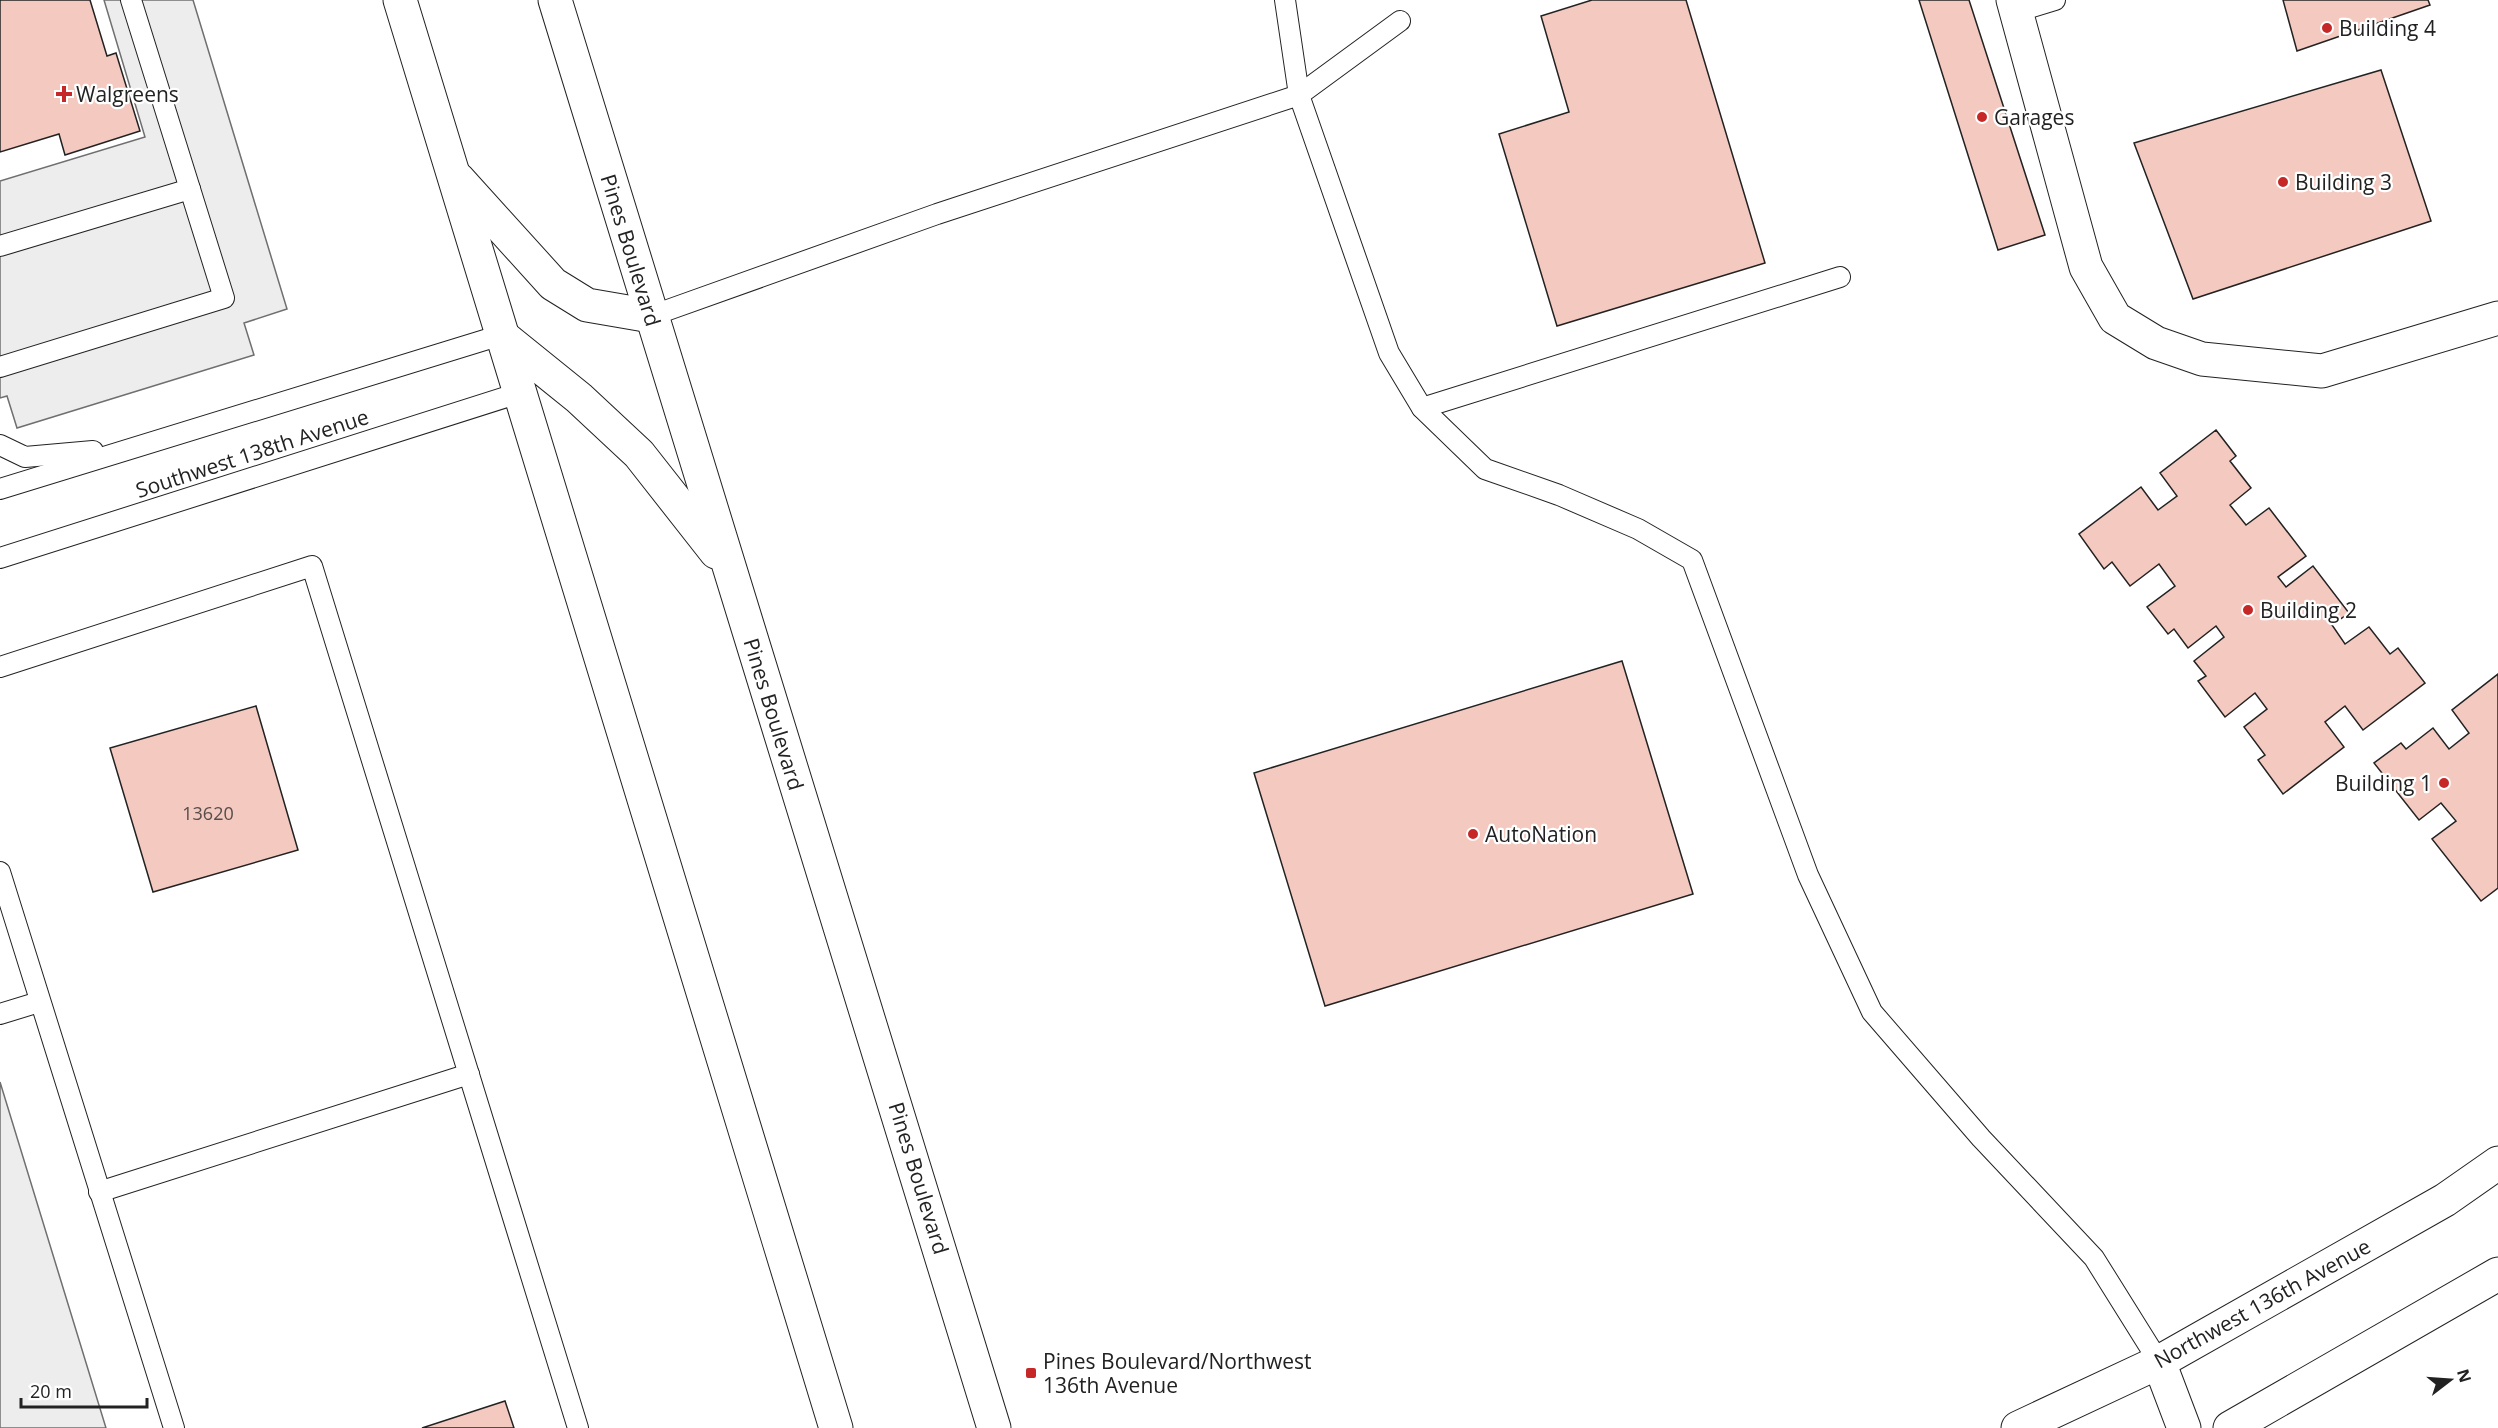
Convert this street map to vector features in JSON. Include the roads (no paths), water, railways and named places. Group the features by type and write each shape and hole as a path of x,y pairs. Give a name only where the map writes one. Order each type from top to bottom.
{"main road":[{"path":"400,0 836,1428"},
{"name":"Pines Boulevard","path":"555,0 994,1428"},
{"path":"2015,6 2086,267 2115,318 2156,343 2202,359 2322,371 2498,318"},
{"path":"452,173 553,284 586,305 651,316"},
{"path":"501,335 579,398 639,454 729,567"},
{"name":"Northwest 136th Avenue","path":"2018,1428 2159,1362 2445,1200 2498,1163"},
{"path":"2230,1428 2498,1274"},
{"path":"2159,1362 2184,1428"}],"lane":[{"path":"0,367 224,298 131,0"},
{"path":"1285,0 1299,95 1389,353 1422,408 1485,469 1559,495 1638,529 1692,560 1808,875 1872,1012 1981,1138 2094,1258 2159,1362"},
{"path":"2015,6 2055,0"},
{"path":"651,316 937,214 1299,95 1400,21"},
{"path":"0,246 190,189"},
{"path":"1422,408 1840,277"},
{"name":"Southwest 138th Avenue","path":"0,489 501,335"},
{"name":"Southwest 138th Avenue","path":"0,558 519,393"},
{"path":"0,445 25,457 134,448"},
{"path":"0,667 312,566 578,1428"},
{"path":"0,872 174,1428"},
{"path":"0,1014 39,1002"},
{"path":"99,1192 469,1074"}],"place":[{"name":"Building 4","path":"2327,28"},
{"name":"Walgreens","path":"64,94"},
{"name":"Garages","path":"1982,117"},
{"name":"Building 3","path":"2283,182"},
{"name":"Building 2","path":"2248,610"},
{"name":"Building 1","path":"2444,783"},
{"name":"AutoNation","path":"1473,834"},
{"name":"Pines Boulevard/Northwest 136th Avenue","path":"1031,1373"}]}
